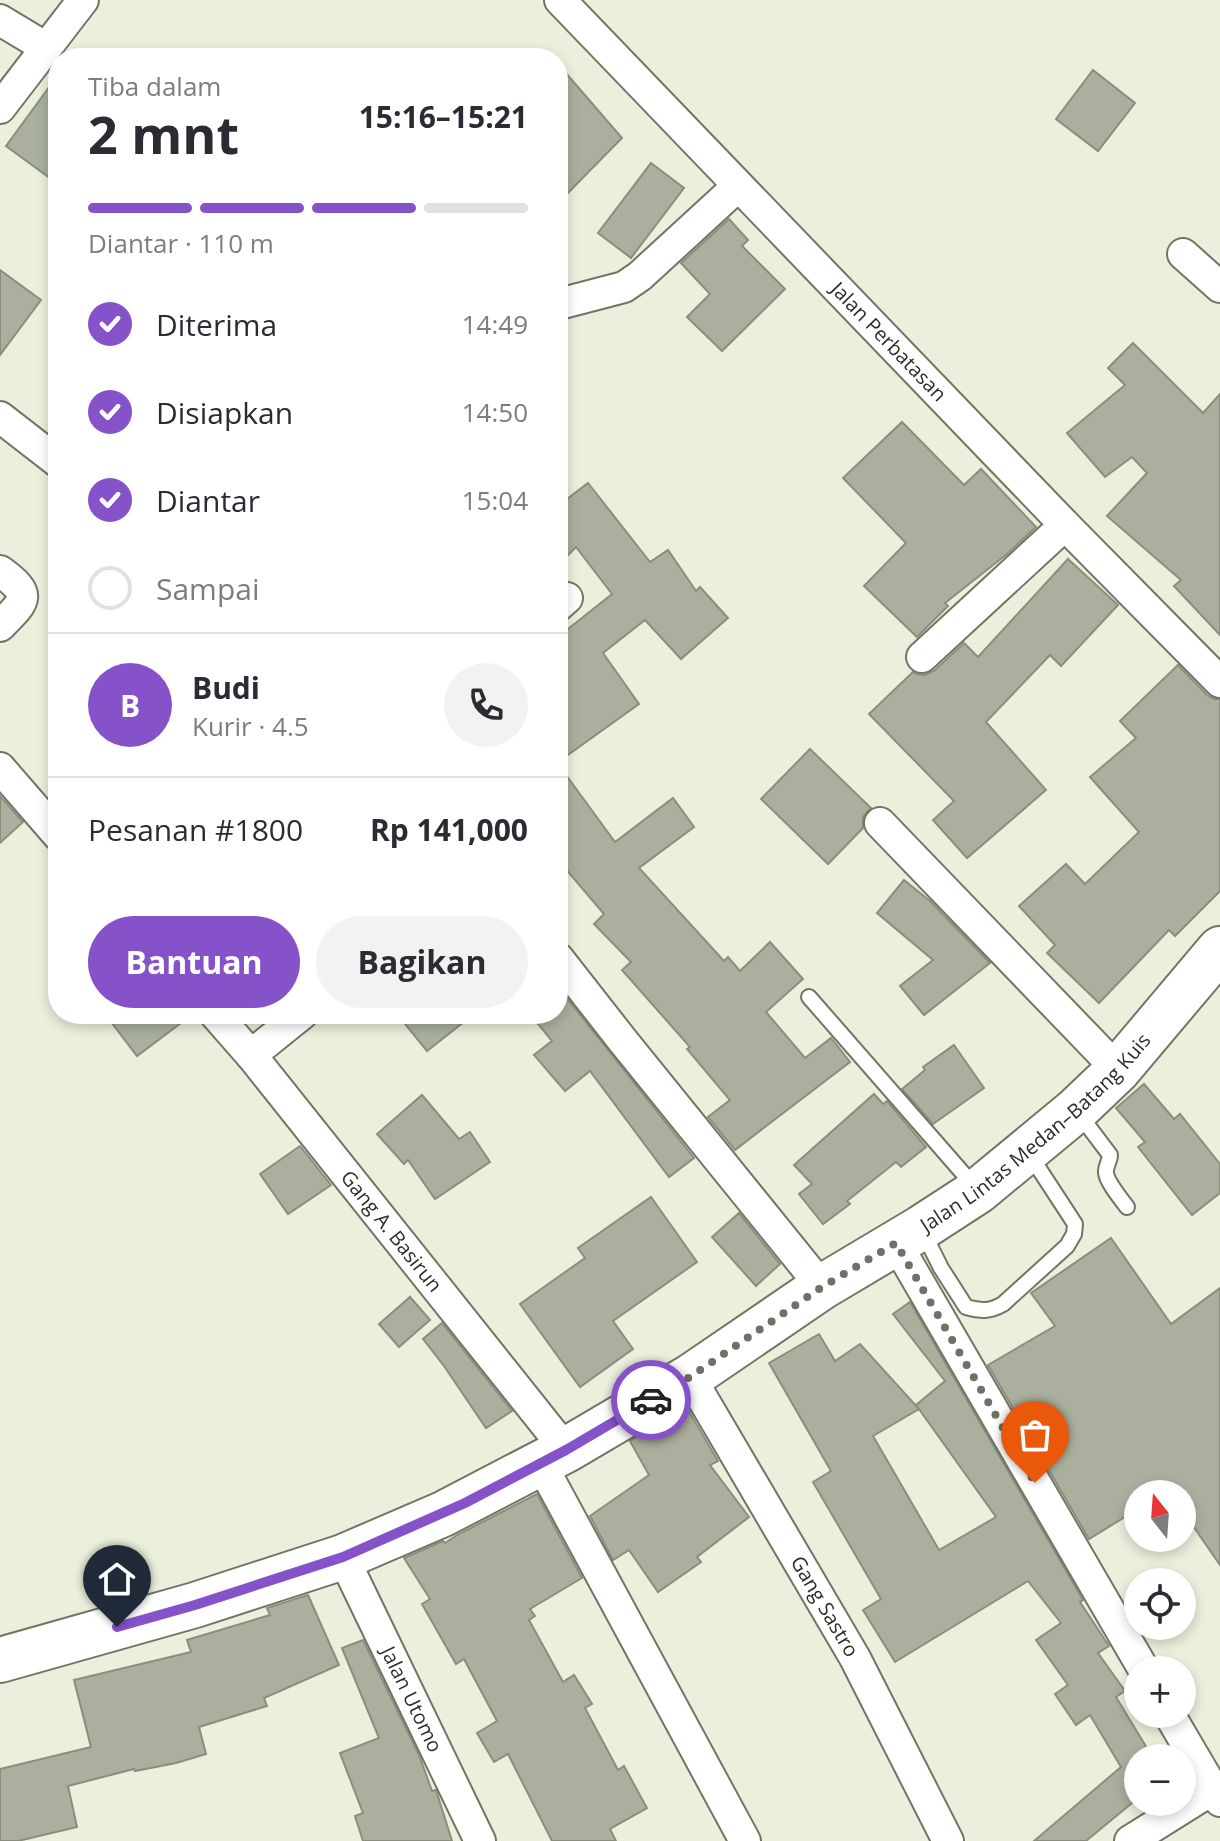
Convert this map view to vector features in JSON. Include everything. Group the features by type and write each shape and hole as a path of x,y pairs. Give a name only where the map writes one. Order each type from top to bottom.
{"highway":[{"name":"Jalan Lintas Medan–Batang Kuis","path":"0,1660 195,1605 343,1557 443,1514 554,1457 690,1377 822,1287 978,1191 1076,1110 1118,1070 1220,949"}],"street":[{"path":"0,108 83,0"},
{"name":"Jalan Perbatasan","path":"560,0 1220,682"},
{"path":"0,20 45,47"},
{"path":"568,302 624,287 738,186"},
{"path":"1183,254 1220,287"},
{"path":"0,417 48,454"},
{"path":"922,657 1065,525"},
{"path":"0,571 23,592 23,600 0,626"},
{"path":"0,768 48,823"},
{"path":"880,823 1118,1070"},
{"path":"568,971 822,1287"},
{"name":"Gang A. Basirun","path":"224,1024 251,1055 554,1457 745,1841"},
{"path":"251,1055 290,1024"},
{"path":"908,1236 1136,1656"},
{"name":"Gang Sastro","path":"690,1377 855,1658 948,1841"},
{"name":"Jalan Utomo","path":"343,1557 480,1841"},
{"path":"1130,1841 1217,1795 1177,1728"}],"lane":[{"path":"809,997 978,1191"},
{"path":"1076,1110 1110,1155 1106,1176 1127,1207"},
{"path":"908,1236 941,1268 966,1307 982,1311 993,1310 1003,1304 1067,1246 1074,1234 1075,1224 1028,1151"}],"building":[{"path":"1093,70 1135,103 1098,151 1056,119"},
{"path":"568,76 622,138 568,193"},
{"path":"48,89 48,177 6,146"},
{"path":"651,163 684,188 631,258 598,233"},
{"path":"729,219 748,240 742,246 785,289 722,351 687,317 710,294 681,263"},
{"path":"0,270 41,300 0,355"},
{"path":"1133,343 1203,413 1220,394 1220,635 1174,586 1181,580 1107,516 1147,473 1132,457 1105,477 1067,433 1125,385 1108,368"},
{"path":"902,422 964,485 981,469 1036,527 945,603 948,606 917,637 864,586 906,543 843,478"},
{"path":"588,483 650,562 668,550 696,591 700,587 728,618 681,659 645,620 603,653 639,704 568,755 568,629 612,594 576,547 568,555 568,498"},
{"path":"1068,559 1118,605 1061,666 1050,655 986,722 1046,790 967,858 933,820 954,801 869,714 913,672 925,675 934,671 964,643 978,657"},
{"path":"1178,665 1207,695 1220,699 1220,891 1175,936 1169,930 1099,1003 1047,953 1055,945 1019,906 1066,864 1085,884 1139,832 1090,777 1136,738 1120,721"},
{"path":"810,749 871,808 863,817 863,828 828,864 761,799"},
{"path":"568,778 615,842 673,798 694,827 639,868 724,961 728,957 740,971 770,942 803,979 766,1012 805,1058 831,1038 850,1062 735,1150 708,1117 730,1100 687,1049 690,1047 622,970 631,962 594,924 604,914 568,872"},
{"path":"0,796 23,822 0,843"},
{"path":"904,880 930,901 990,963 924,1015 900,986 933,960 877,913"},
{"path":"568,1000 694,1158 669,1177 590,1071 565,1091 534,1055 552,1041 538,1024 568,1024"},
{"path":"113,1024 180,1024 137,1056"},
{"path":"405,1024 461,1024 427,1051"},
{"path":"954,1045 984,1088 933,1124 902,1089 925,1070 923,1067"},
{"path":"1144,1084 1174,1119 1180,1114 1220,1164 1220,1193 1192,1215 1138,1147 1145,1142 1116,1108"},
{"path":"874,1094 883,1104 887,1101 926,1147 901,1167 896,1162 823,1224 799,1194 812,1184 794,1165"},
{"path":"422,1095 459,1139 470,1132 490,1162 435,1199 408,1160 404,1164 377,1134"},
{"path":"300,1146 331,1185 288,1214 260,1174"},
{"path":"651,1197 697,1262 613,1321 633,1349 580,1387 520,1304 585,1258 578,1248"},
{"path":"739,1213 780,1264 756,1286 712,1237"},
{"path":"1111,1238 1171,1324 1220,1288 1220,1565 1196,1530 1196,1480 1124,1480 1124,1518 1089,1539 988,1365 1055,1326 1031,1293"},
{"path":"410,1297 430,1320 399,1347 379,1324"},
{"path":"910,1302 1083,1600 1080,1602 1109,1646 1098,1653 1124,1690 1116,1697 1124,1710 1124,1728 1135,1728 1145,1744 1124,1744 1124,1810 1086,1841 1034,1841 1121,1767 1090,1715 1076,1725 1055,1694 1068,1685 1036,1640 1061,1623 1028,1581 895,1662 863,1610 881,1599 813,1482 831,1471 769,1363 819,1334 835,1361 860,1344 918,1408 916,1405 945,1381 893,1314","holes":["919,1409 996,1517 939,1550 873,1436"]},
{"path":"442,1323 512,1411 486,1428 423,1339"},
{"path":"687,1408 718,1461 710,1465 749,1517 697,1557 701,1562 658,1592 629,1550 613,1560 590,1516 649,1475 630,1441"},
{"path":"537,1494 582,1578 530,1609 535,1616 529,1620 563,1682 574,1675 592,1704 585,1708 618,1770 624,1766 647,1808 610,1829 616,1841 552,1841 508,1754 494,1762 477,1733 497,1721 464,1659 456,1664 422,1604 430,1599 404,1558 443,1541 445,1543"},
{"path":"308,1595 339,1665 264,1698 267,1706 199,1727 206,1754 68,1786 77,1827 18,1841 0,1841 0,1769 91,1747 74,1680 191,1652 187,1640 270,1615 267,1608"},
{"path":"363,1640 419,1755 432,1791 436,1790 452,1841 363,1841 355,1816 363,1813 340,1753 379,1738 342,1648"}],"way so far":[{"path":"651,1400 822,1287 896,1243 1035,1483"}],"route":[{"path":"117,1627 343,1557 465,1503 566,1450 651,1400"}]}
